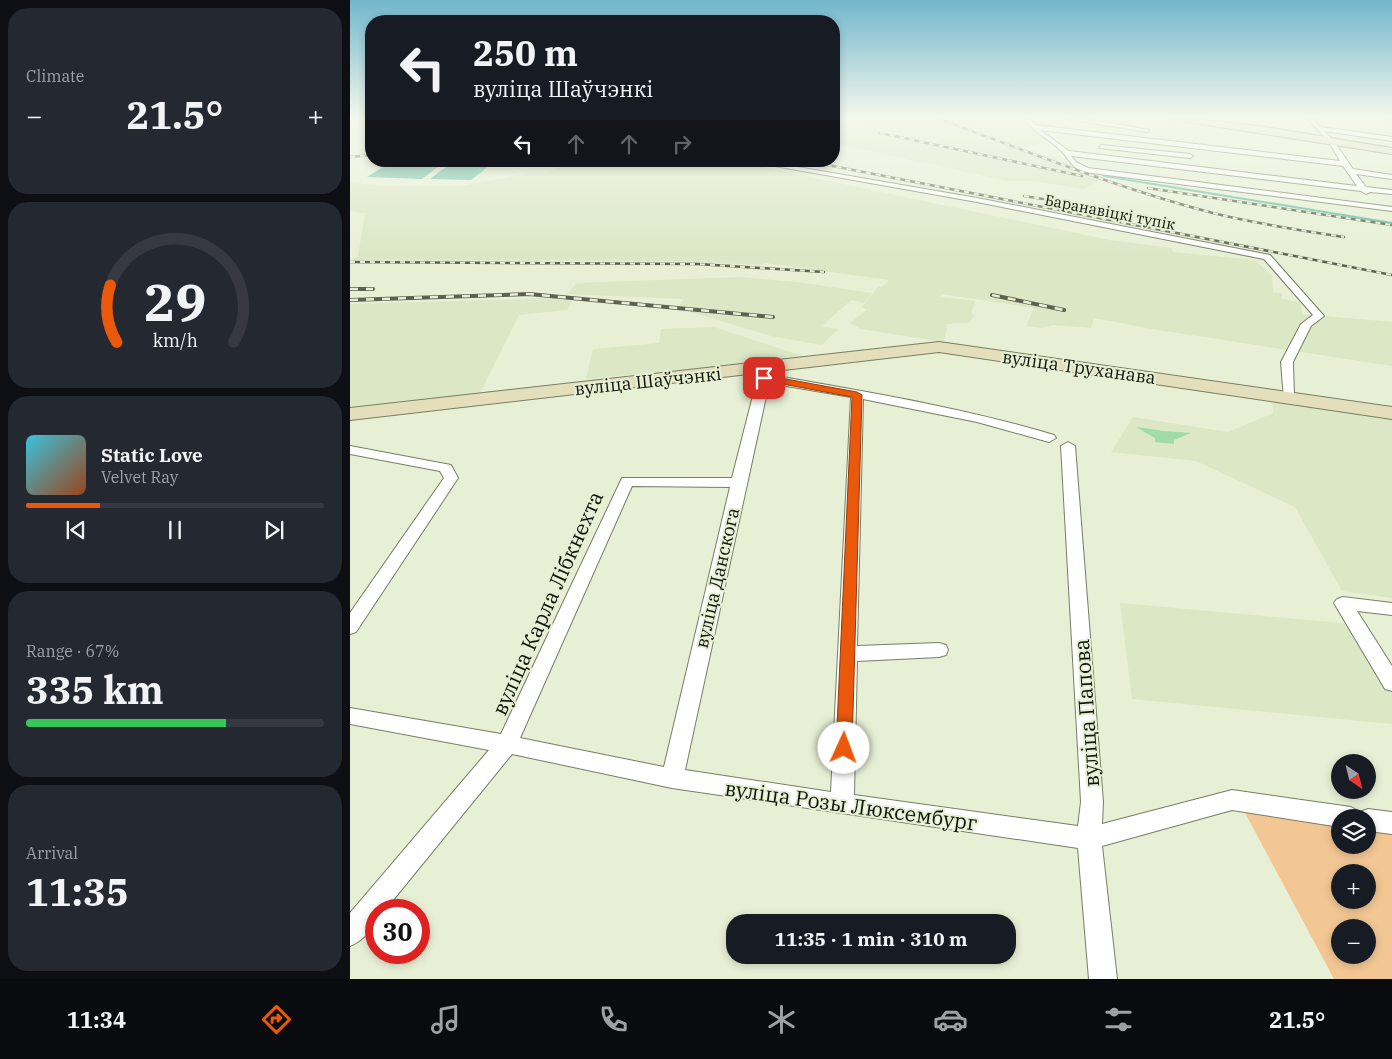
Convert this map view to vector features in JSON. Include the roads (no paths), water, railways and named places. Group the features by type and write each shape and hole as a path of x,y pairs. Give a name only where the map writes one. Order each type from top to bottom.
{"main road":[{"name":"вуліца Труханава","path":"765,373 939,348 1392,413"},
{"name":"вуліца Шаўчэнкі","path":"350,414 765,373"}],"street":[{"path":"1074,165 1086,170 1392,209"},
{"path":"1164,165 1392,192"},
{"path":"1345,165 1378,207"},
{"name":"Баранавіцкі тупік","path":"784,167 977,200 1267,257 1319,316 1306,324 1287,362 1288,397"},
{"path":"1350,171 1392,177"},
{"name":"вуліца Шаўчэнкі","path":"765,373 857,395 929,406 1005,424 1049,438"},
{"name":"вуліца Данскога","path":"672,778 738,483 765,373"},
{"path":"842,804 857,395"},
{"name":"вуліца Папова","path":"1068,446 1092,802 1089,838 1103,979"},
{"path":"350,450 446,468 451,478 350,627"},
{"name":"вуліца Карла Лібкнехта","path":"350,933 507,744 627,481 738,483"},
{"path":"1392,609 1343,603 1392,683"},
{"path":"848,654 939,650"},
{"name":"вуліца Розы Люксембург","path":"350,716 507,744 672,778 1052,835 1089,838 1232,800 1331,815"},
{"path":"1376,821 1392,823"}],"water":[{"path":"383,167 438,167 422,179 367,177"},
{"path":"446,167 488,167 471,180 430,179"}],"waterway":[{"path":"1104,176 1392,223"}],"railway":[{"path":"1029,165 1082,176"},
{"path":"1063,165 1143,193 1213,213 1344,237"},
{"path":"838,167 1392,275"},
{"path":"1148,188 1392,225"},
{"path":"1024,196 1043,199"},
{"path":"350,262 698,264 824,272"},
{"path":"350,289 373,289"},
{"path":"350,300 529,294 773,317"},
{"path":"992,295 1064,310"}]}
